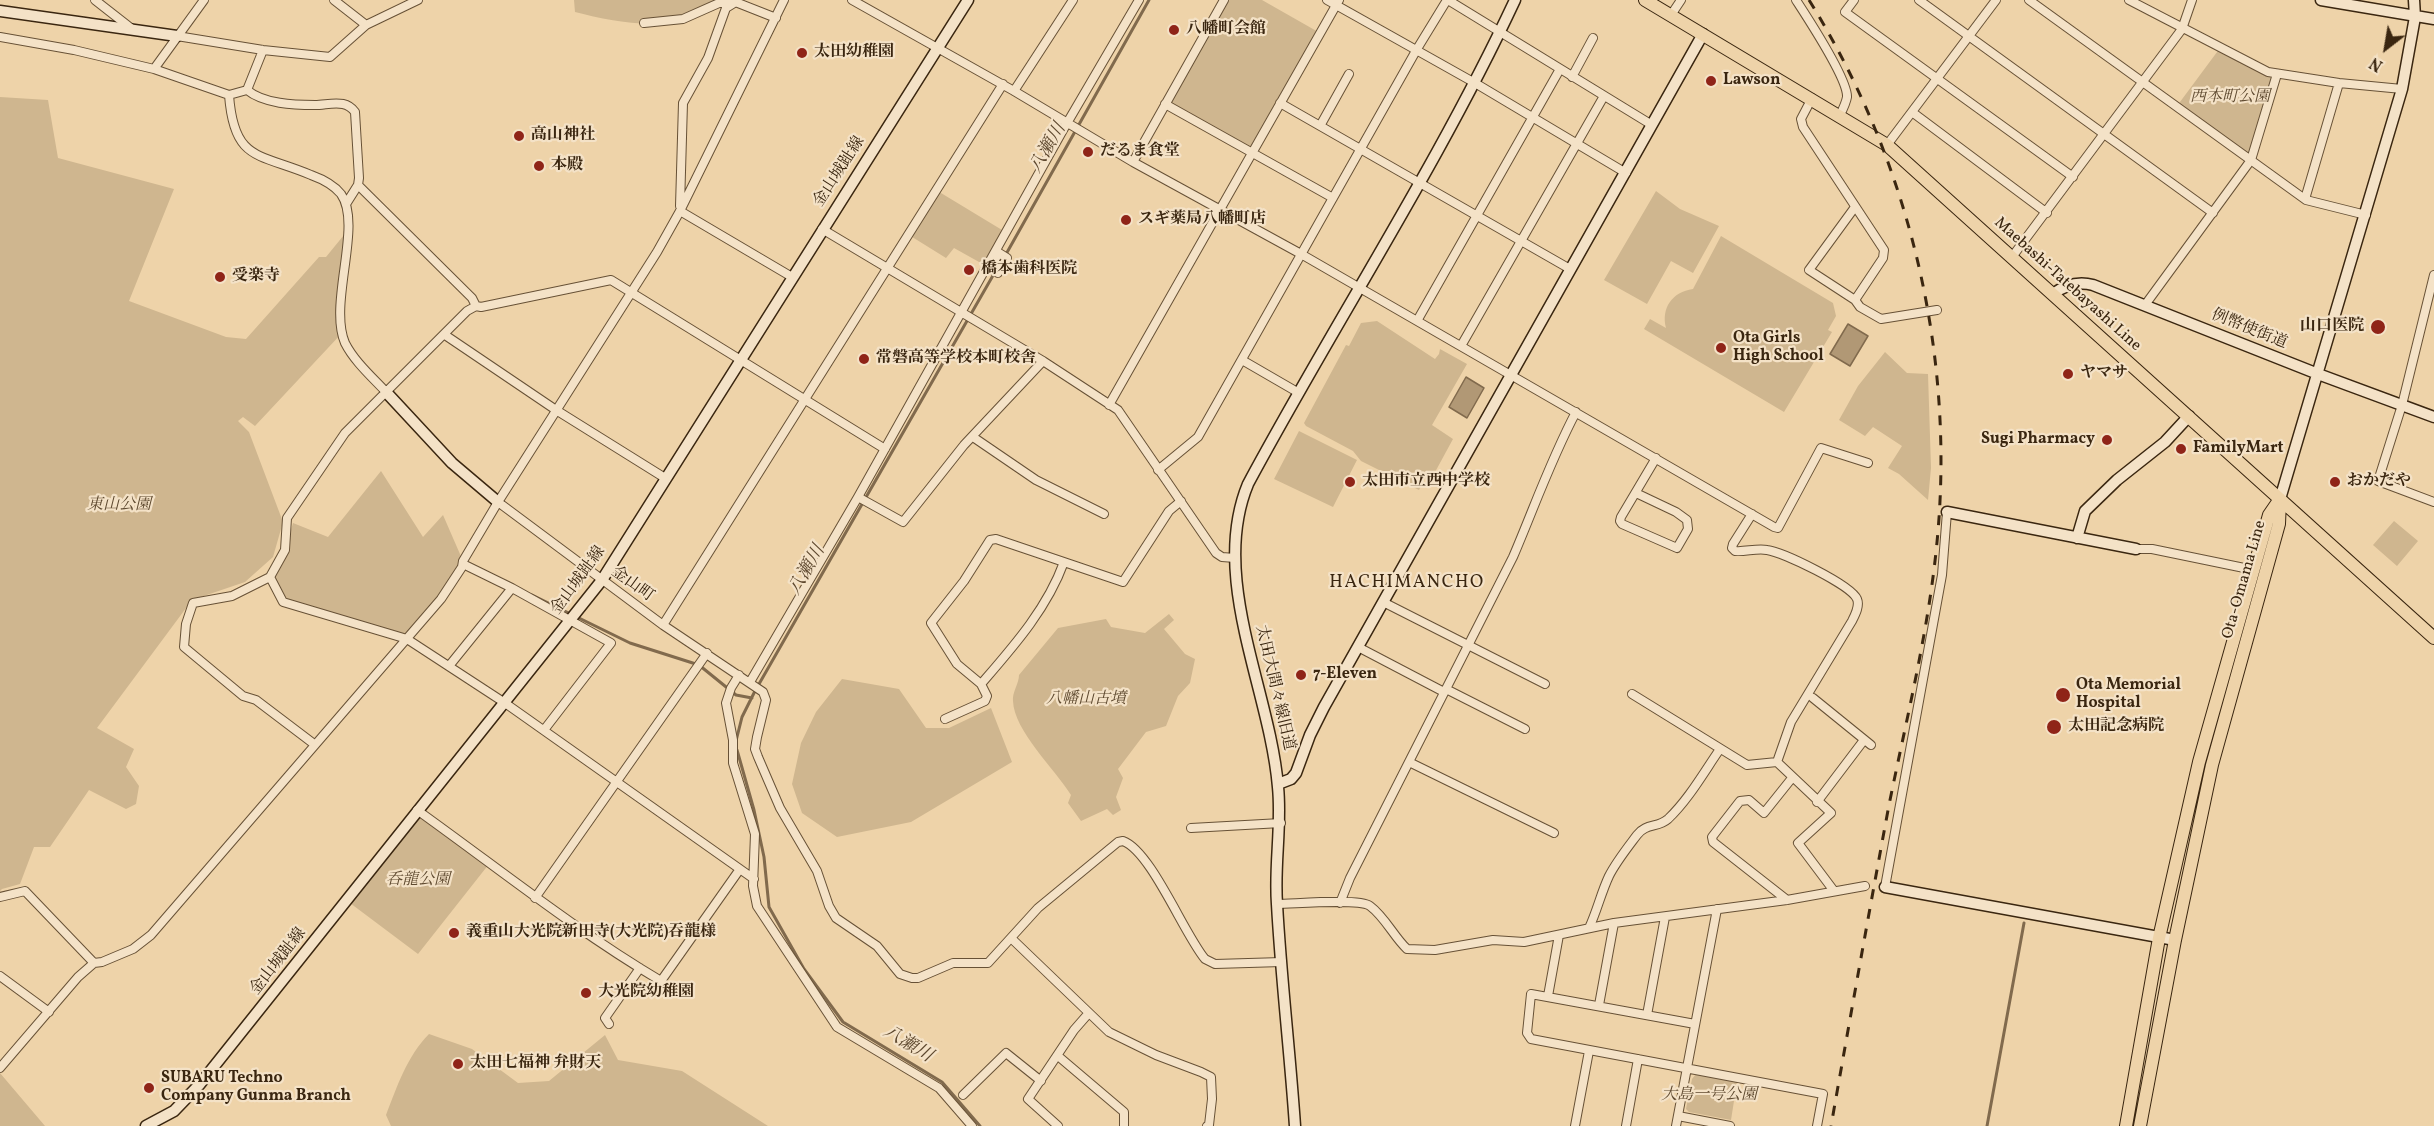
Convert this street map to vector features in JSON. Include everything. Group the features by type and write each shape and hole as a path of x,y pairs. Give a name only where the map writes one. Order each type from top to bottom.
{"main road":[{"name":"Maebashi-Tatebayashi Line","path":"1646,0 1887,145 2434,638"},
{"name":"Ota-Omama Line","path":"2126,1126 2159,938 2199,762 2269,515 2280,499"},
{"name":"Ota-Omama Line","path":"2140,1126 2175,940 2212,765 2279,524 2280,499"}],"street":[{"path":"95,0 133,30"},
{"path":"154,69 204,0"},
{"path":"334,0 366,25"},
{"path":"0,11 263,50 330,57 366,25 418,0"},
{"path":"0,1068 74,980 94,963 133,949 151,935 441,599 498,502 680,211 784,0"},
{"path":"852,0 1003,84 1133,162 1301,254 1778,528 1821,448 1868,463"},
{"name":"金山城趾線","path":"146,1126 174,1110 198,1087 602,580 968,0"},
{"path":"1014,91 1073,0"},
{"path":"752,684 863,500 885,449 1139,0"},
{"path":"1133,162 1224,0"},
{"path":"1327,0 1337,3 1475,82 1626,173"},
{"path":"1158,470 1198,437 1417,49 1447,0 1652,125"},
{"name":"太田大間々線旧道","path":"1295,1126 1276,904 1281,823 1278,784 1270,733 1240,610 1235,558 1236,529 1244,495 1299,393 1420,183 1475,82 1515,0"},
{"path":"1671,15 1681,0"},
{"path":"1796,0 1845,87 1847,98 1840,115"},
{"path":"1854,0 1845,12 2073,177"},
{"path":"1919,0 2213,213"},
{"path":"1887,145 1996,0"},
{"path":"2029,0 2305,199 2323,206 2366,215"},
{"path":"2129,0 2268,72 2339,83 2402,89"},
{"path":"2012,257 2182,29 2192,0"},
{"path":"2321,0 2434,19"},
{"path":"2280,499 2402,89 2415,17 2414,0"},
{"path":"644,23 683,20 720,3 733,2 776,18"},
{"path":"680,211 683,103 708,58 726,8 733,2"},
{"path":"1109,405 1337,3"},
{"path":"1278,784 1291,779 1296,774 1310,735 1358,647 1703,34"},
{"path":"0,37 74,50 154,69 229,94 247,90"},
{"path":"1572,76 1593,38"},
{"path":"247,90 263,50"},
{"path":"1417,321 1560,69"},
{"path":"1320,126 1349,74"},
{"path":"2145,305 2152,292 2251,160 2277,74"},
{"path":"2305,199 2339,83"},
{"path":"663,625 1003,84"},
{"path":"247,90 252,95 274,101 316,105 344,104 355,112 359,164 358,185 346,204"},
{"path":"229,94 233,124 241,142 248,150 258,157 295,168 329,183 340,193 346,204 348,230 340,315 342,333 351,353 452,464 498,502"},
{"path":"1461,346 1604,96"},
{"path":"1812,98 1801,119 1803,127 1884,250 1885,255 1854,300"},
{"path":"1280,103 1570,269"},
{"path":"1165,104 1333,198"},
{"path":"1912,111 2047,213"},
{"path":"358,185 472,298 476,306"},
{"path":"1855,207 1850,210 1809,270 1881,320 1937,310"},
{"path":"680,211 792,277"},
{"path":"822,229 1043,361 1118,410 1216,553 1222,557 1235,558"},
{"path":"2434,275 2402,405 2378,481 2434,502"},
{"path":"314,744 256,700 243,696 184,647 186,624 193,603 232,596 270,577 285,550 288,518 345,433 467,311 476,306 481,307 611,280 885,449"},
{"name":"例幣使街道","path":"2053,294 2064,287 2082,282 2434,417"},
{"path":"2425,314 2434,317"},
{"path":"445,335 556,410 665,478"},
{"path":"1242,360 1299,393"},
{"path":"863,500 903,522 964,445 1043,361"},
{"path":"1340,903 1350,878 1513,556 1556,450 1576,412"},
{"path":"2077,538 2085,511 2117,480 2165,442 2188,416"},
{"path":"973,437 1036,480 1104,514"},
{"path":"1636,493 1676,512 1687,520 1688,530 1677,548 1622,524 1621,517 1656,459"},
{"path":"945,719 985,701 987,696 981,684 957,664 931,622 964,581 990,540 996,539 1123,582 1169,511 1181,501"},
{"name":"金山町","path":"498,502 663,625 761,690 766,699 755,749 780,808 817,871 829,906 836,918 877,946 900,974 918,978 953,963 988,963 1011,938"},
{"path":"2175,940 1885,887 1942,575 1947,512 2254,570"},
{"path":"1752,514 1732,548 1735,551 1774,552 1824,574 1842,585 1857,598 1858,603 1852,621 1791,722 1777,762"},
{"path":"981,684 1030,624 1055,588 1064,562"},
{"path":"463,564 512,588 611,643 544,730"},
{"path":"270,577 283,602 407,639 504,702 754,879"},
{"path":"449,666 512,588"},
{"path":"1383,602 1545,684"},
{"path":"1358,647 1525,729"},
{"path":"535,898 707,653"},
{"path":"738,675 726,703 733,740 733,763 755,834 753,894 757,906 837,1027 939,1088 972,1126"},
{"path":"1632,694 1747,765 1777,762"},
{"path":"1813,698 1872,745"},
{"path":"1817,802 1864,740"},
{"path":"1589,928 1599,908 1610,875 1639,832 1647,826 1661,825 1667,820 1720,749"},
{"path":"1409,762 1554,833"},
{"path":"1777,762 1831,813 1798,843 1834,891"},
{"path":"1787,900 1713,842 1712,837 1740,801 1749,800 1764,813 1792,778"},
{"path":"417,810 535,898 607,948 661,981 740,869"},
{"path":"1191,828 1281,823"},
{"path":"1207,1126 1212,1099 1211,1077 1156,1055 1109,1032 1011,938 1038,908 1093,861 1118,842 1123,841 1132,846 1150,868 1205,959 1215,964 1282,962"},
{"path":"1276,904 1340,903 1370,906 1407,949 1435,950 1493,940 1524,942 1614,922 1787,900 1865,886"},
{"path":"0,897 25,891 94,963"},
{"path":"1676,1126 1717,909"},
{"path":"1647,1015 1665,917"},
{"path":"1599,1005 1614,922"},
{"path":"1548,996 1559,934"},
{"path":"609,1024 605,1017 640,969"},
{"path":"0,976 49,1012"},
{"path":"1695,1024 1531,994 1528,1035 1531,1039 1823,1094 1817,1126"},
{"path":"1058,1126 1028,1099 1074,1030 1088,1014"},
{"path":"1575,1126 1589,1050"},
{"path":"963,1095 1006,1053 1041,1081"},
{"path":"1058,1056 1124,1112 1124,1126"},
{"path":"1626,1126 1638,1059"},
{"path":"1678,1116 1730,1126"}],"green space":[{"path":"574,0 732,0 685,19 645,24 615,21 575,12"},
{"path":"1224,0 1262,0 1320,33 1252,153 1165,104"},
{"name":"西本町公園","path":"2220,48 2277,74 2251,160 2177,106"},
{"name":"東山公園","path":"0,97 48,100 58,158 174,189 129,301 226,337 246,339 319,257 326,257 348,230 342,333 255,426 243,417 238,421 249,432 283,522 273,557 245,582 192,600 97,728 134,749 126,767 139,786 136,804 126,809 89,790 50,847 34,847 20,884 0,891"},
{"path":"936,190 1007,233 988,267 954,248 946,258 909,235"},
{"path":"1656,191 1680,209 1719,226 1693,273 1671,261 1647,304 1604,280"},
{"path":"1721,236 1833,303 1836,316 1828,330 1832,332 1784,412 1644,329 1650,319 1666,328 1665,314 1670,302 1679,294 1693,289"},
{"path":"1377,321 1435,359 1440,349 1467,364 1432,425 1453,439 1434,474 1428,472 1419,490 1361,461 1353,451 1304,423 1346,345 1349,346 1361,323"},
{"path":"1885,352 1907,373 1928,374 1931,468 1928,500 1899,474 1888,468 1902,446 1873,427 1865,436 1839,420 1858,386"},
{"path":"1299,431 1357,460 1333,507 1274,479"},
{"path":"381,471 423,537 443,515 463,561 407,639 283,602 270,577 285,550 293,523 328,537"},
{"path":"2394,521 2418,541 2397,566 2373,545"},
{"name":"八幡山古墳","path":"1169,614 1174,620 1164,629 1185,654 1195,659 1190,683 1178,696 1166,726 1146,732 1118,769 1123,778 1116,797 1121,810 1113,815 1107,809 1081,821 1068,803 1071,795 1020,725 1013,701 1019,675 1058,628 1106,619 1111,627 1145,633"},
{"path":"842,679 899,689 926,728 949,728 991,708 1012,762 911,822 837,837 802,813 792,784 801,743 816,712"},
{"name":"呑龍公園","path":"417,810 489,864 418,954 346,900"},
{"path":"429,1034 472,1049 518,1083 549,1081 605,1035 618,1060 682,1071 768,1126 391,1126 386,1115 399,1083 415,1052"},
{"path":"0,1073 45,1126 0,1126"},
{"name":"大島一号公園","path":"1696,1074 1737,1082 1731,1120 1689,1112 1686,1109 1692,1079"}],"shaded area":[{"path":"1848,324 1868,336 1850,366 1830,354"},
{"path":"1466,377 1484,388 1467,418 1449,407"}],"waterway":[{"name":"八瀬川","path":"1005,256 1149,0"},
{"name":"八瀬川","path":"736,741 742,717 755,691 995,272"},
{"path":"532,595 630,643 699,665 736,695 752,698"},
{"name":"八瀬川","path":"737,750 754,810 764,857 769,907 804,969 843,1022 942,1082 980,1126"},
{"path":"1987,1126 2024,923"}],"railway":[{"path":"1809,0 1845,63 1875,128 1900,196 1919,266 1932,336 1939,408 1941,480 1936,552 1927,616 1889,805 1831,1126"}],"place":[{"name":"八幡町会館","path":"1174,30"},
{"name":"太田幼稚園","path":"802,53"},
{"name":"Lawson","path":"1711,81"},
{"name":"高山神社","path":"519,136"},
{"name":"だるま食堂","path":"1088,152"},
{"name":"本殿","path":"539,166"},
{"name":"スギ薬局八幡町店","path":"1126,220"},
{"name":"橋本歯科医院","path":"969,270"},
{"name":"受楽寺","path":"220,277"},
{"name":"山口医院","path":"2378,327"},
{"name":"Ota Girls High School","path":"1721,348"},
{"name":"常磐高等学校本町校舎","path":"864,359"},
{"name":"ヤマサ","path":"2068,374"},
{"name":"Sugi Pharmacy","path":"2107,440"},
{"name":"FamilyMart","path":"2181,449"},
{"name":"太田市立西中学校","path":"1350,482"},
{"name":"おかだや","path":"2335,482"},
{"name":"7-Eleven","path":"1301,675"},
{"name":"Ota Memorial Hospital","path":"2063,695"},
{"name":"太田記念病院","path":"2054,727"},
{"name":"義重山大光院新田寺(大光院)吞龍様","path":"454,933"},
{"name":"大光院幼稚園","path":"586,993"},
{"name":"太田七福神 弁財天","path":"458,1064"},
{"name":"SUBARU Techno Company Gunma Branch","path":"149,1088"}],"district":[{"name":"HACHIMANCHO","path":"1407,584"}]}
